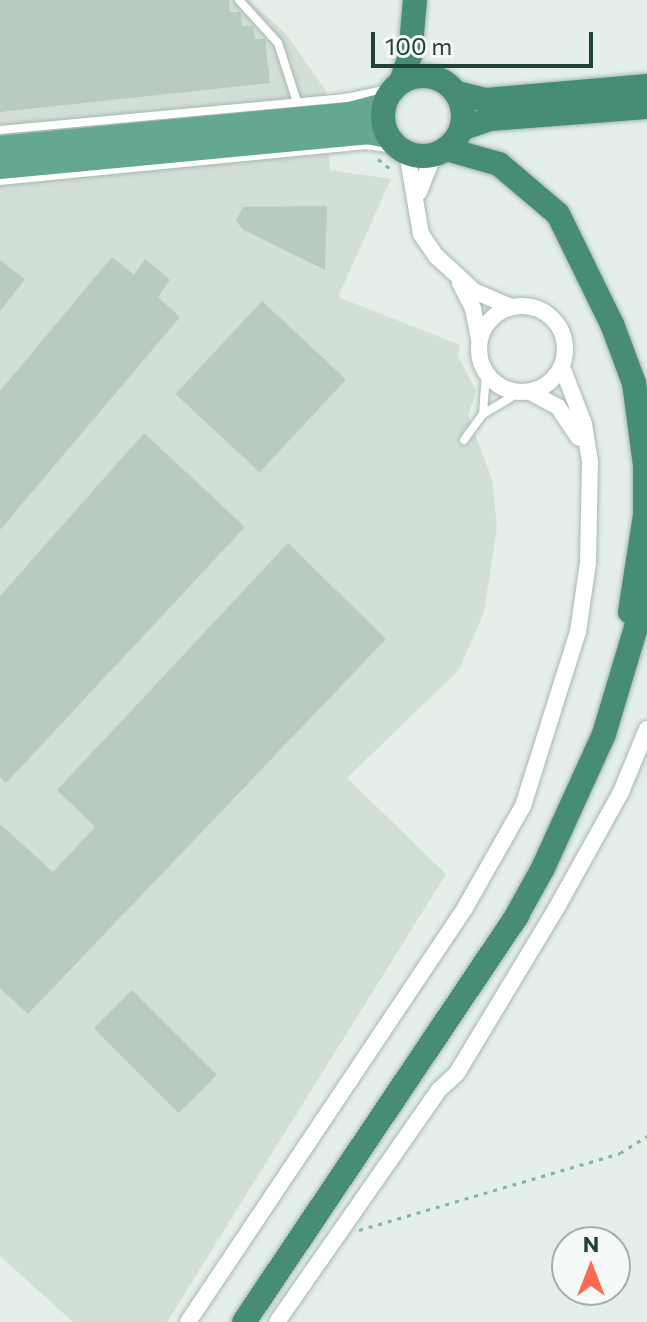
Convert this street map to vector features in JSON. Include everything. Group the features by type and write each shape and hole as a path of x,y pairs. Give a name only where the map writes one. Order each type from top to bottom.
{"highway":[{"path":"415,0 410,56 393,92 398,153 440,152 499,164 558,214 588,268 634,383 642,426 645,515 622,680"},
{"path":"393,92 438,78 457,93 486,100 647,86"},
{"path":"457,93 461,129"},
{"path":"440,152 461,129 490,119 647,107"},
{"path":"244,1322 517,915 568,818 622,680 647,590"}],"main road":[{"path":"0,148 350,114 393,92"},
{"path":"0,167 367,132 398,153"}],"street":[{"path":"417,201 440,152"},
{"path":"398,153 417,201 421,234 457,278 473,308 486,373 495,383 558,407 573,424 590,462"},
{"path":"188,1322 465,908 523,806 578,632 588,563 590,462 584,424 562,367 565,340 551,316 539,309 511,307 486,298 457,278"},
{"path":"479,342 490,319 511,307"},
{"path":"525,392 543,387 562,367"},
{"path":"277,1322 439,1090 457,1073 606,818 647,729"}],"lane":[{"path":"239,0 278,43 297,102"},
{"path":"0,130 393,92"},
{"path":"0,181 364,145 398,153"},
{"path":"483,414 486,373"},
{"path":"464,440 483,414 525,392"}],"path":[{"path":"365,157 384,161 398,153"},
{"path":"343,1226 353,1232 590,1162 620,1153 647,1136"}],"shaded area":[{"path":"0,0 249,0 286,34 326,91 330,170 391,179 338,297 460,345 458,356 476,391 468,416 492,479 497,527 484,612 459,670 347,778 446,874 167,1322 73,1322 0,1256"}],"building":[{"path":"0,0 229,0 230,12 241,12 242,26 253,26 255,39 265,39 270,83 0,112"},
{"path":"327,206 325,270 242,229 236,220 243,207"},
{"path":"112,257 134,275 145,259 170,280 158,297 180,317 0,530 0,391"},
{"path":"0,260 25,279 0,311"},
{"path":"262,301 346,379 259,472 175,394"},
{"path":"144,433 245,527 6,783 0,777 0,596"},
{"path":"288,543 386,639 28,1014 0,988 0,824 53,872 95,827 57,790"},
{"path":"132,990 217,1075 179,1113 94,1028"}]}
